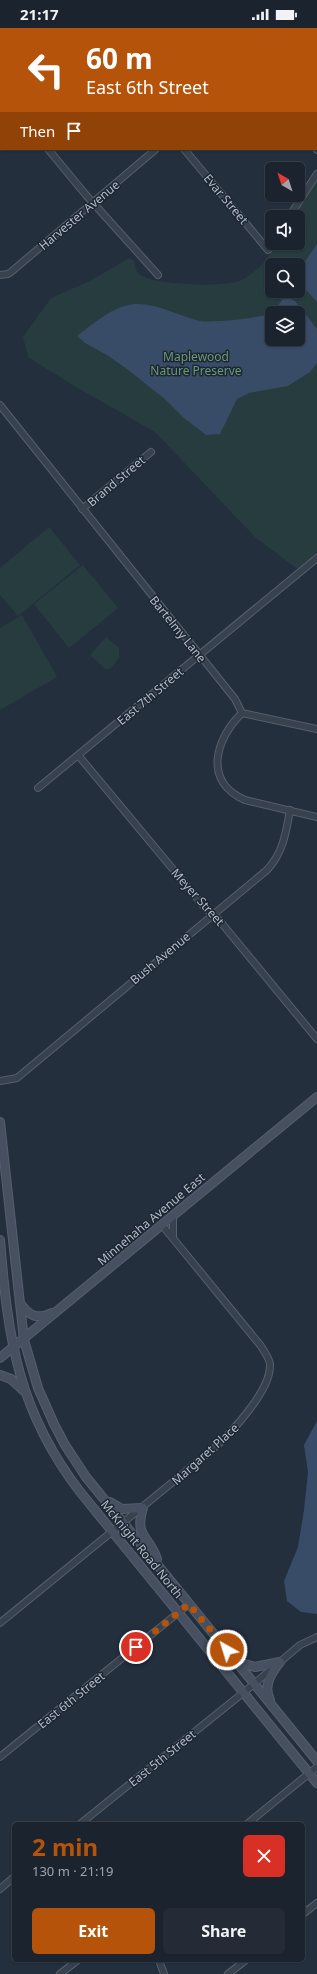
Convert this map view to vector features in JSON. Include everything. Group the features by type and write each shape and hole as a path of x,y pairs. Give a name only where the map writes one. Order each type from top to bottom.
{"main road":[{"name":"Minnehaha Avenue East","path":"0,1358 24,1340 317,1097"},
{"name":"McKnight Road North","path":"0,1122 24,1340 34,1377 54,1424 71,1455 102,1496 317,1761"},
{"name":"McKnight Road North","path":"0,1242 13,1348 25,1392 41,1430 60,1464 113,1532 317,1783"},
{"path":"20,1302 26,1312 35,1317 44,1316 60,1310"},
{"path":"0,1375 14,1382 25,1392"},
{"path":"102,1496 122,1509 143,1508 139,1527 143,1536 154,1551 160,1566"},
{"path":"236,1662 245,1666 255,1667 280,1662"},
{"path":"274,1709 267,1695 268,1684 272,1672 280,1662"}],"street":[{"path":"49,150 86,195 94,202 158,275"},
{"name":"Harvester Avenue","path":"0,275 12,272 155,150"},
{"name":"Evar Street","path":"185,150 265,246"},
{"path":"294,210 317,174"},
{"name":"Bartelmy Lane","path":"0,405 235,699 242,713"},
{"name":"Brand Street","path":"82,509 150,452"},
{"name":"East 7th Street","path":"38,788 317,558"},
{"path":"317,729 242,713 230,726 220,744 218,767 227,788 238,797 317,817"},
{"name":"Meyer Street","path":"78,755 206,910 219,920 317,1039"},
{"name":"Bush Avenue","path":"0,1081 17,1078 274,863 283,845 290,810"},
{"path":"173,1216 173,1238"},
{"name":"Margaret Place","path":"0,1623 143,1508 232,1432 260,1393 270,1365 261,1346 162,1225"},
{"path":"0,1242 13,1241"},
{"name":"East 6th Street","path":"0,1757 189,1604"},
{"name":"East 5th Street","path":"84,1822 244,1693 300,1645 317,1637"},
{"path":"249,1822 317,1767"},
{"path":"0,1889 12,1879"},
{"path":"305,1912 317,1903"},
{"path":"60,1974 75,1962"},
{"path":"160,1962 164,1974"},
{"path":"228,1974 243,1962"}],"green space":[{"name":"Maplewood Nature Preserve","path":"317,181 317,554 300,571 255,537 155,432 71,384 28,357 23,337 51,298 90,281 129,258 134,261 136,269 142,276 161,281 190,284 219,284 239,281 252,274 265,261 265,298 305,298 305,258 267,258 272,250 305,250 305,210 298,210"},
{"path":"49,527 80,565 18,616 0,595 0,568"},
{"path":"83,565 118,608 69,648 34,604"},
{"path":"22,615 57,677 0,710 0,628"},
{"path":"106,637 119,648 119,658 110,669 105,669 90,655"}],"water":[{"path":"317,244 317,302 305,288 305,262"},
{"path":"283,298 290,298 299,306 277,306"},
{"path":"135,304 143,304 160,308 200,321 246,319 264,315 265,346 305,346 305,314 317,329 317,363 310,372 288,386 249,393 237,399 220,434 206,435 184,418 166,400 127,369 107,355 85,343 77,336 111,312 127,305"},
{"path":"317,1421 317,1614 301,1612 287,1601 284,1581 298,1547 304,1510 308,1472 304,1445"}],"route":[{"path":"136,1647 189,1604 227,1650"}]}
